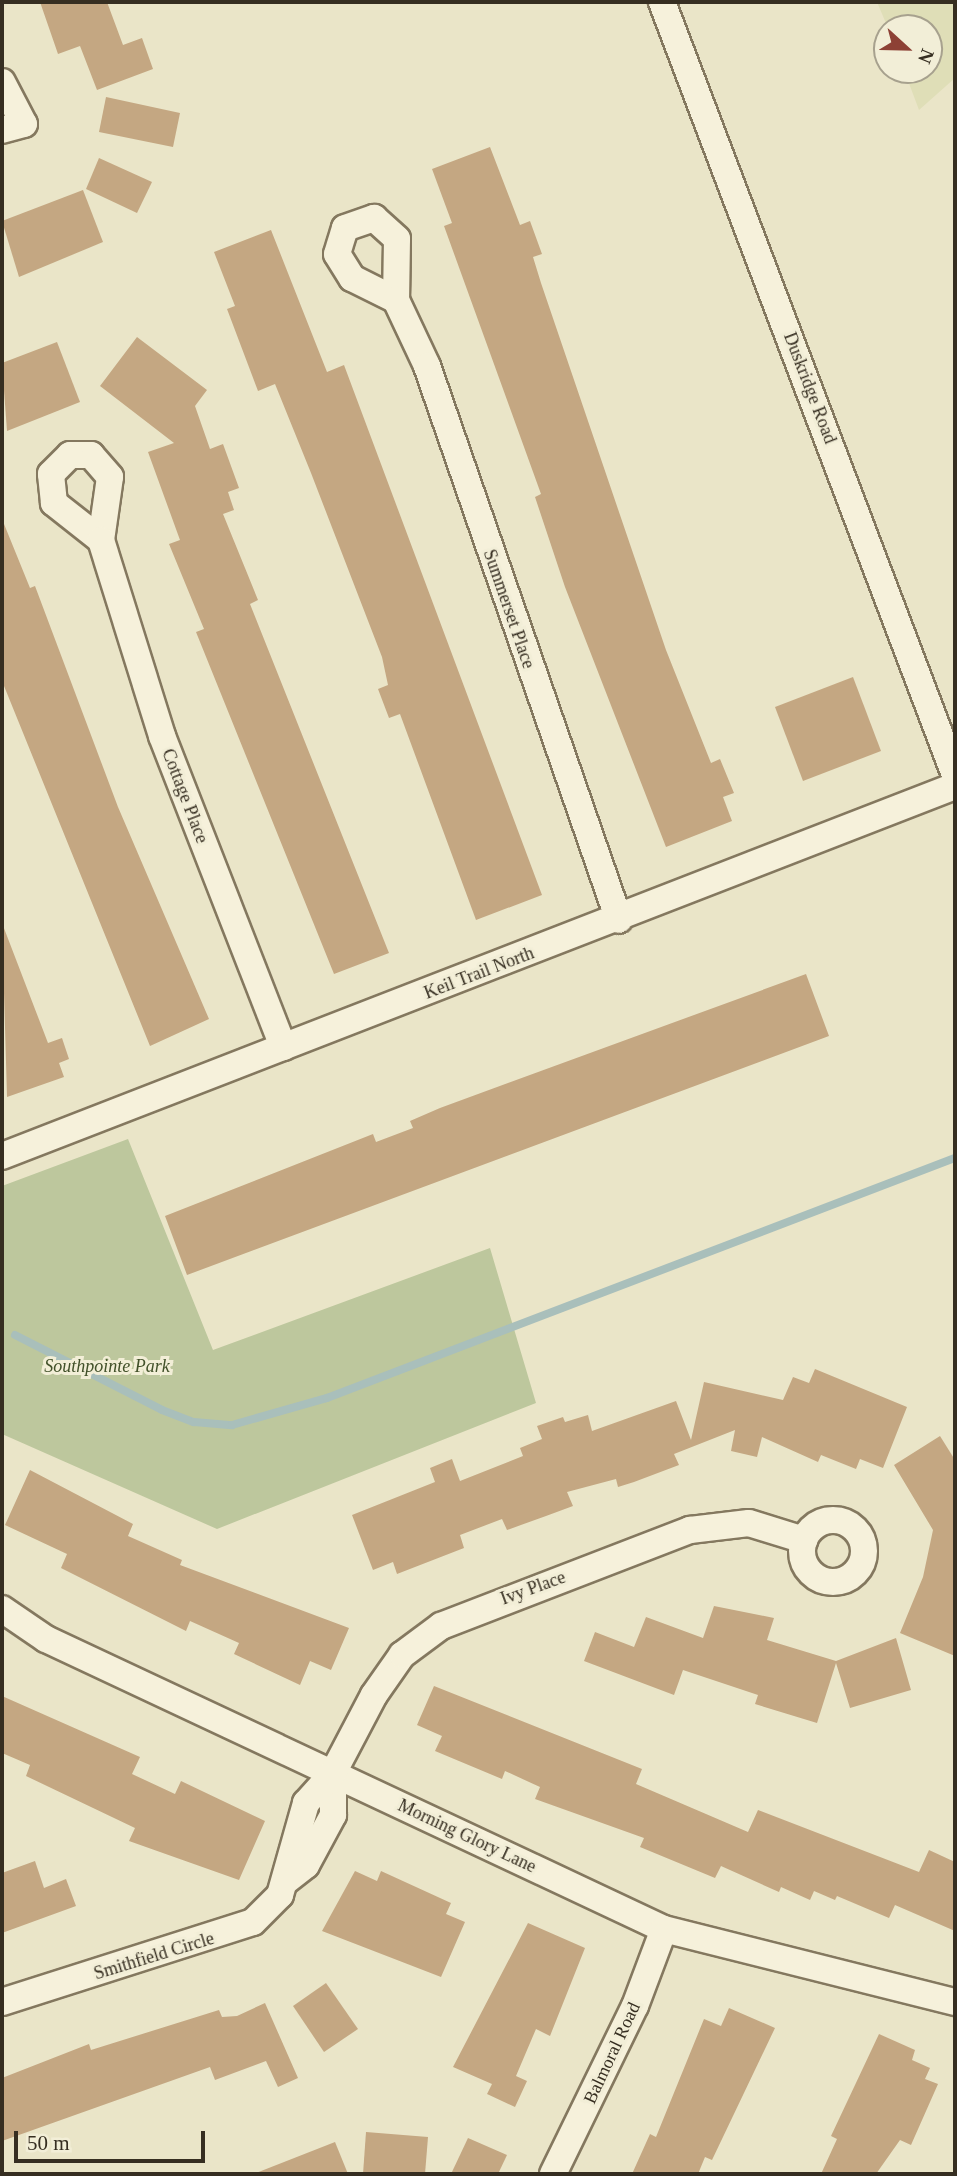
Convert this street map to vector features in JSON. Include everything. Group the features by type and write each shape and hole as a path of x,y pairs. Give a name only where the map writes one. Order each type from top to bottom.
{"street":[{"name":"Duskridge Road","path":"662,2 955,775"},
{"path":"2,82 24,124 2,130"},
{"name":"Summerset Place","path":"396,300 427,366 619,920"},
{"name":"Cottage Place","path":"101,540 162,736 283,1047"},
{"name":"Keil Trail North","path":"2,1156 619,920 955,786"},
{"name":"Ivy Place","path":"333,1773 387,1675 440,1626 690,1530 749,1523 804,1540"},
{"name":"Morning Glory Lane","path":"2,1609 46,1639 664,1929 955,2002"},
{"name":"Smithfield Circle","path":"2,2003 237,1931 270,1907 287,1880 306,1865 333,1815 333,1773"},
{"name":"Balmoral Road","path":"553,2174 635,2006 664,1929"}],"green space":[{"path":"877,2 955,2 955,78 919,110 909,84 943,84 943,14 882,14"},
{"name":"Southpointe Park","path":"128,1139 213,1350 490,1248 536,1403 217,1529 2,1434 2,1186"}],"building":[{"path":"40,2 107,2 123,45 142,38 153,69 97,90 80,46 58,54"},
{"path":"106,97 180,113 173,147 99,132"},
{"path":"490,147 520,225 530,221 542,254 533,257 541,283 666,650 711,763 720,759 734,793 723,797 732,821 666,847 565,587 535,497 541,494 444,226 452,223 432,169"},
{"path":"99,158 152,182 137,213 86,189"},
{"path":"83,190 103,242 19,277 2,221"},
{"path":"271,230 327,372 344,365 542,895 476,920 400,714 389,718 378,689 388,685 382,657 275,384 258,391 227,309 235,306 214,252"},
{"path":"137,337 207,390 195,406 210,449 223,444 239,488 228,492 234,510 223,514 258,600 250,604 389,953 334,974 196,632 204,629 169,544 180,540 148,452 174,443 100,386"},
{"path":"57,342 80,402 7,431 2,363"},
{"path":"2,519 30,588 35,586 118,807 209,1019 150,1046 2,681"},
{"path":"853,677 881,751 803,781 775,707"},
{"path":"2,923 48,1043 62,1038 69,1059 59,1063 64,1077 7,1097"},
{"path":"806,974 829,1036 187,1275 165,1216 373,1134 376,1142 413,1128 410,1121 440,1108"},
{"path":"815,1369 907,1407 883,1468 860,1459 856,1469 821,1455 818,1462 762,1437 757,1457 731,1451 735,1430 674,1454 679,1465 634,1482 618,1487 616,1479 567,1492 573,1506 507,1530 502,1519 460,1535 464,1548 397,1574 393,1562 373,1570 352,1515 435,1482 430,1468 452,1459 460,1481 523,1456 520,1448 542,1439 537,1426 563,1417 565,1422 588,1415 592,1431 676,1401 691,1440 704,1382 783,1400 793,1377 809,1383"},
{"path":"940,1436 955,1460 955,1656 900,1633 923,1577 933,1530 894,1465"},
{"path":"30,1470 133,1524 128,1536 182,1560 180,1565 349,1628 331,1670 310,1661 300,1685 234,1654 239,1643 190,1621 186,1631 61,1568 67,1554 5,1525"},
{"path":"714,1606 774,1618 767,1640 836,1661 896,1638 911,1690 850,1708 836,1663 817,1723 755,1704 758,1695 683,1670 674,1695 584,1661 595,1632 634,1647 646,1617 703,1638"},
{"path":"434,1686 642,1769 636,1784 748,1832 758,1810 919,1872 929,1850 955,1862 955,1931 895,1905 889,1918 837,1896 835,1900 814,1891 810,1900 781,1887 779,1892 721,1866 715,1878 640,1847 644,1838 535,1799 540,1787 505,1771 502,1779 435,1751 442,1736 417,1725"},
{"path":"2,1696 140,1757 132,1774 175,1794 181,1781 265,1821 239,1880 129,1841 135,1828 26,1776 30,1765 2,1753"},
{"path":"35,1861 44,1888 66,1879 76,1906 2,1933 2,1873"},
{"path":"355,1871 377,1881 381,1871 451,1903 446,1914 465,1922 441,1977 322,1931"},
{"path":"528,1923 585,1948 550,2036 536,2029 516,2076 527,2081 515,2107 487,2094 492,2084 453,2067"},
{"path":"326,1983 358,2029 324,2052 293,2006"},
{"path":"265,2003 298,2078 278,2087 266,2061 215,2080 210,2067 2,2141 2,2078 89,2044 91,2050 219,2010 222,2017 237,2016"},
{"path":"729,2008 775,2028 712,2160 705,2157 698,2174 632,2174 650,2134 656,2137 704,2019 721,2026"},
{"path":"879,2034 915,2050 912,2060 930,2068 925,2079 938,2084 911,2145 900,2140 876,2174 821,2174 837,2139 831,2136"},
{"path":"366,2132 428,2137 425,2174 363,2174"},
{"path":"468,2138 507,2155 498,2174 451,2174"},
{"path":"335,2142 348,2174 256,2174 256,2173"}],"waterway":[{"path":"15,1335 162,1410 194,1422 232,1425 327,1398 955,1158"}]}
